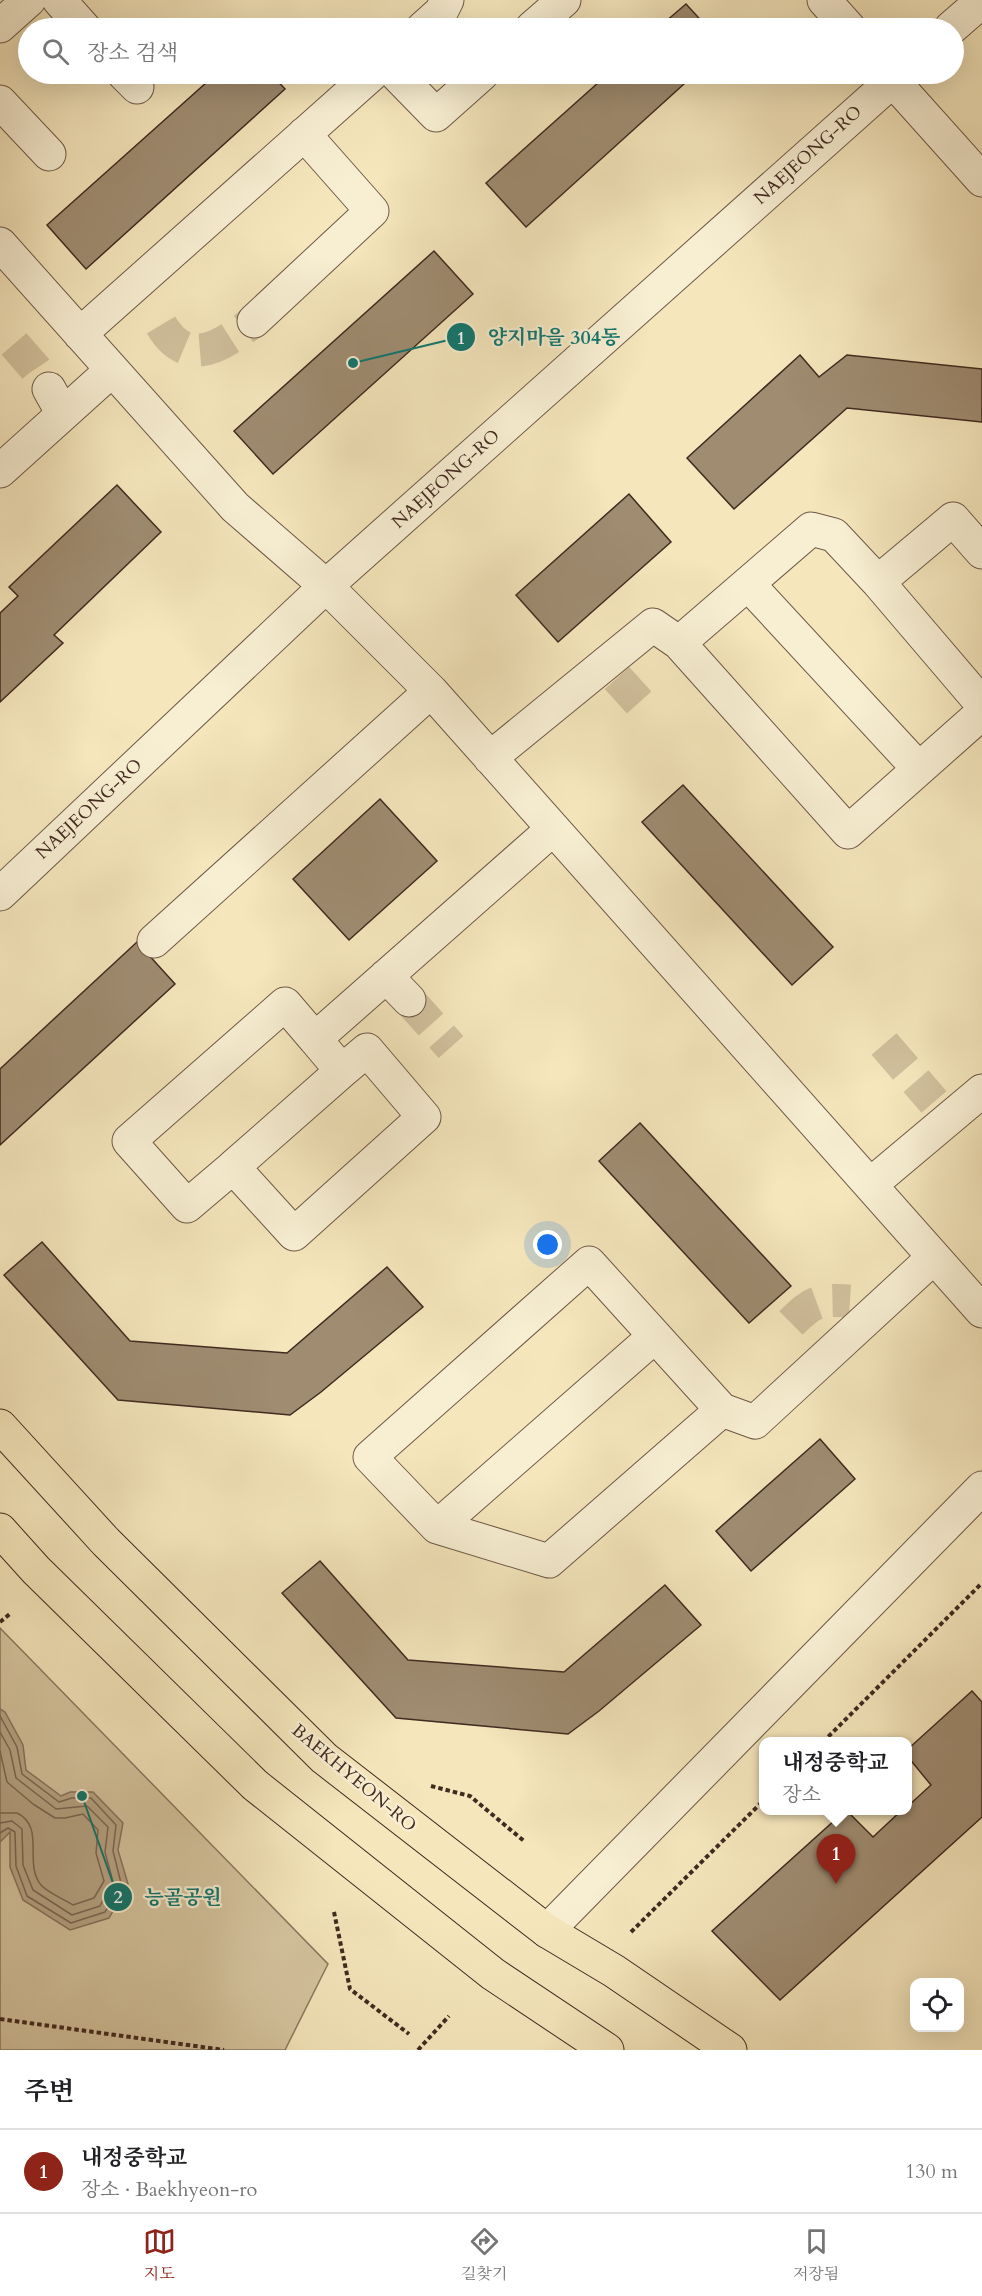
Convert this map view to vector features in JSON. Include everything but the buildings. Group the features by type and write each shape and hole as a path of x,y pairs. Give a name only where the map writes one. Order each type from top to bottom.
{"main road":[{"name":"BAEKHYEON-RO","path":"0,1425 105,1542 324,1758 547,1931 614,1971 730,2050"},
{"path":"0,1530 36,1570 255,1785 493,1974 608,2050"}],"street":[{"path":"0,26 29,0"},
{"path":"59,0 75,18"},
{"path":"434,18 441,12 447,0"},
{"path":"543,18 564,0"},
{"path":"824,0 840,18"},
{"path":"962,18 982,1"},
{"path":"80,334 361,84"},
{"path":"406,84 436,115 471,84"},
{"name":"NAEJEONG-RO","path":"0,894 326,586 884,84"},
{"path":"900,84 982,180"},
{"path":"0,102 49,154"},
{"path":"254,321 372,211 304,134"},
{"path":"0,244 235,507 326,586 431,691 982,1311"},
{"path":"1,468 56,402 112,370"},
{"path":"878,582 953,519 982,552"},
{"path":"679,643 810,529 834,535 878,582 982,704"},
{"path":"748,584 919,769"},
{"path":"490,758 611,671 653,625 679,643 848,832 982,713"},
{"path":"154,941 431,691"},
{"path":"315,1039 553,829"},
{"path":"386,976 408,1000"},
{"path":"233,1167 294,1234 424,1117 367,1050 187,1206 129,1141 285,1004 342,1071"},
{"path":"870,1185 941,1111 982,1090"},
{"path":"722,1410 549,1561 437,1527 370,1457 589,1263 722,1410 754,1422 864,1305 934,1257"},
{"path":"437,1527 655,1336"},
{"path":"547,1931 982,1488"}],"path":[{"path":"828,1737 982,1583"},
{"path":"0,1622 11,1613"},
{"path":"431,1786 470,1796 524,1841"},
{"path":"631,1932 759,1805"},
{"path":"334,1912 350,1989 410,2034"},
{"path":"418,2050 449,2016"},
{"path":"0,2019 224,2050"}],"shaded area":[{"path":"0,1628 328,1964 285,2050 0,2050"}],"water":[{"path":"0,1709 5,1712 23,1745 26,1770 61,1796 70,1792 93,1792 123,1823 118,1850 128,1884 109,1918 70,1930 23,1900 10,1867 10,1832 0,1842"}],"tunnel":[{"path":"161,325 171,339 182,347 194,350 218,345 254,321"},
{"path":"14,344 35,368 49,389"},
{"path":"617,678 645,709"},
{"path":"409,1000 451,1047"},
{"path":"884,1044 934,1102"},
{"path":"791,1323 817,1303 830,1300 850,1301"}],"place":[{"name":"양지마을 304동","path":"353,363"},
{"name":"능골공원","path":"82,1796"},
{"name":"내정중학교","path":"836,1884"}]}
